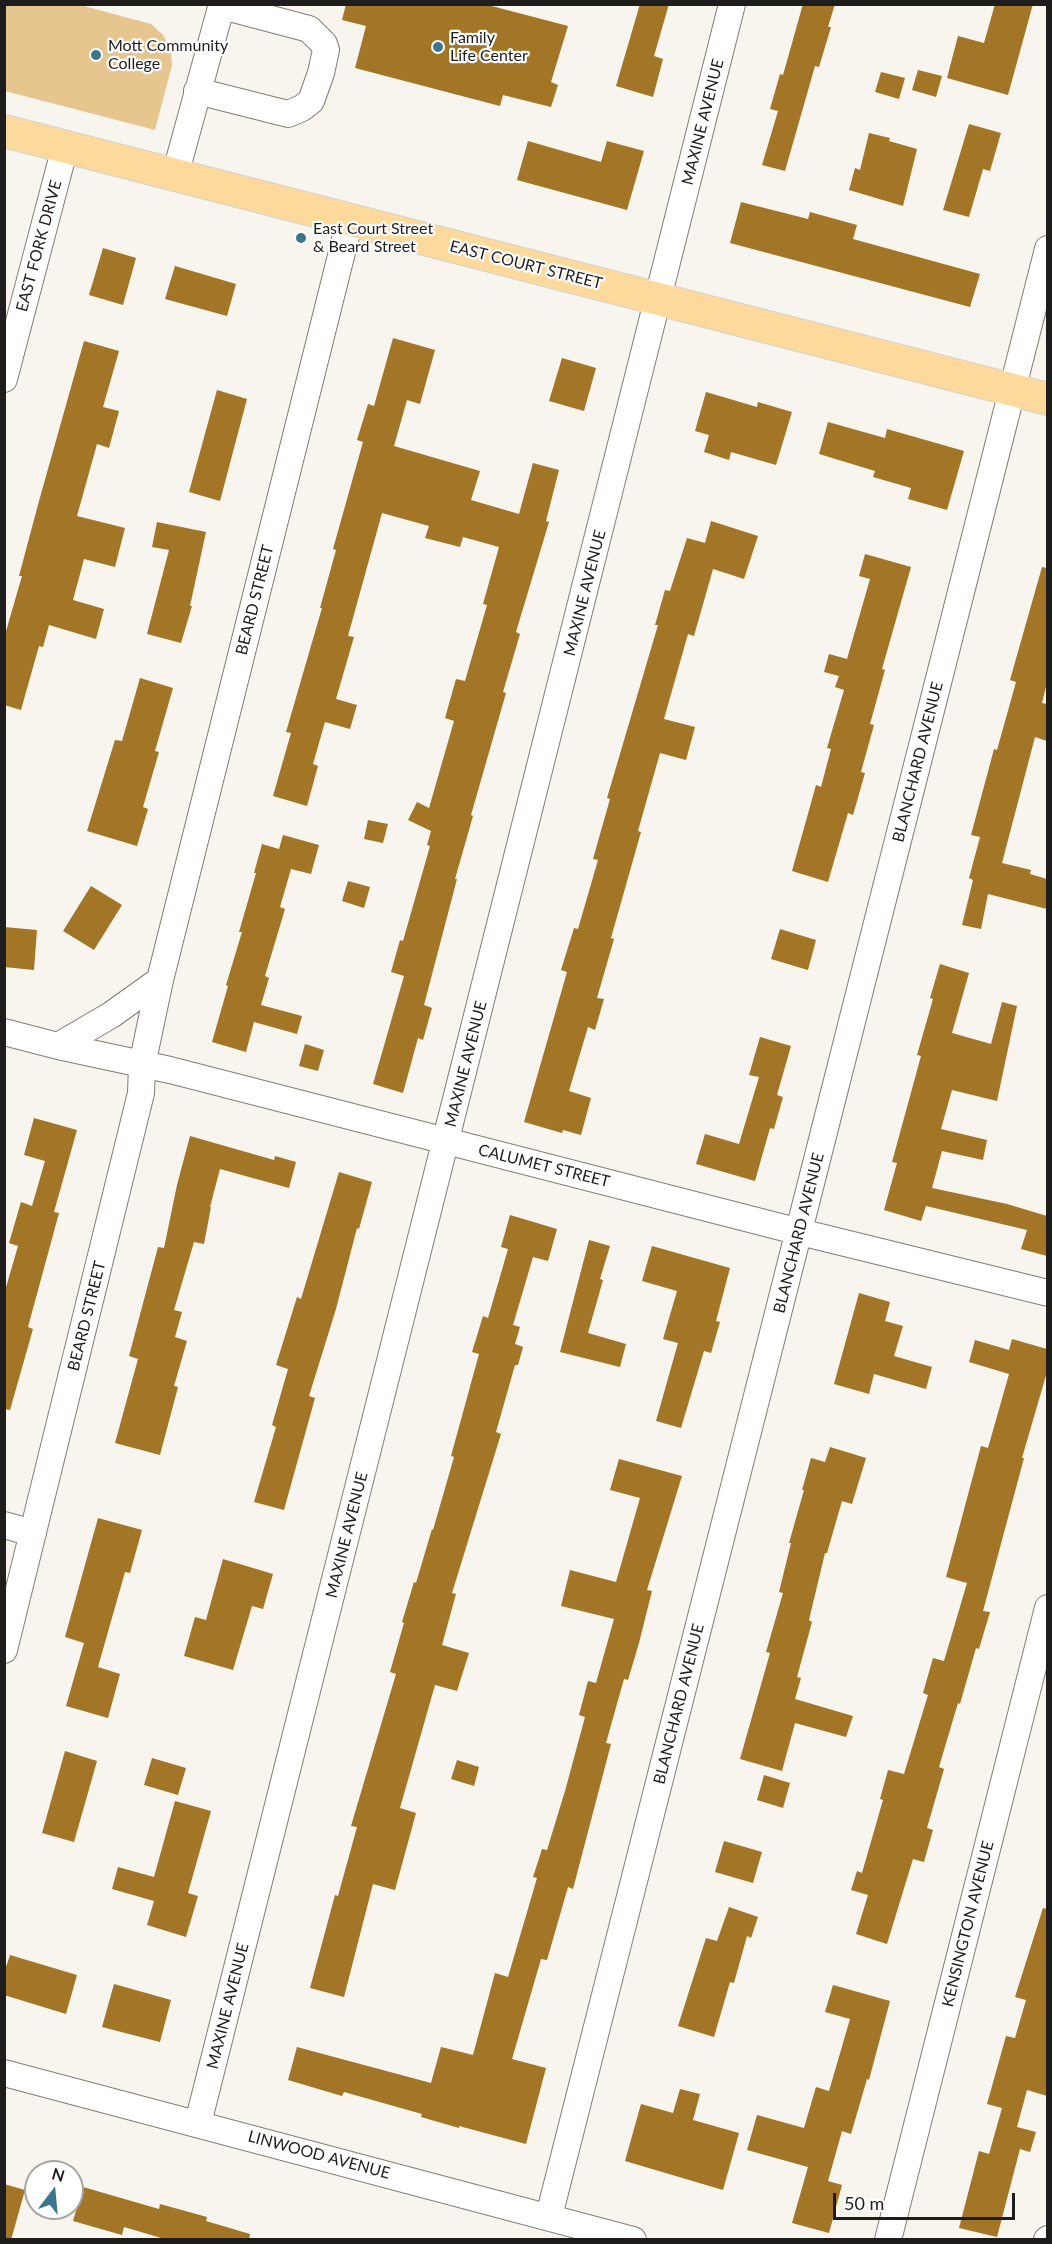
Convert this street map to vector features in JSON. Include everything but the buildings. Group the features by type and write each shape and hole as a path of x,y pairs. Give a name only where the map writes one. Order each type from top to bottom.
{"main road":[{"name":"EAST COURT STREET","path":"4,131 1047,399"}],"street":[{"name":"MAXINE AVENUE","path":"198,2123 732,4"},
{"path":"175,175 197,92 222,5 300,26 316,34 324,44 326,50 321,73 310,100 302,108 288,114 197,92"},
{"name":"EAST FORK DRIVE","path":"4,379 65,147"},
{"name":"BEARD STREET","path":"4,1650 141,1093 142,1065 160,980 350,220"},
{"name":"BLANCHARD AVENUE","path":"549,2216 800,1232 1047,249"},
{"path":"58,1047 111,1016 160,980"},
{"name":"CALUMET STREET","path":"4,1032 58,1047 170,1070 1047,1293"},
{"path":"4,1525 33,1533"},
{"name":"KENSINGTON AVENUE","path":"888,2240 1047,1608"},
{"name":"LINWOOD AVENUE","path":"4,2073 633,2240"}],"shaded area":[{"name":"Mott Community College","path":"4,5 80,5 151,24 163,35 171,51 172,65 155,130 5,91"}],"place":[{"name":"Family Life Center","path":"438,47"},
{"name":"Mott Community College","path":"96,55"},
{"name":"East Court Street & Beard Street","path":"301,238"}]}
